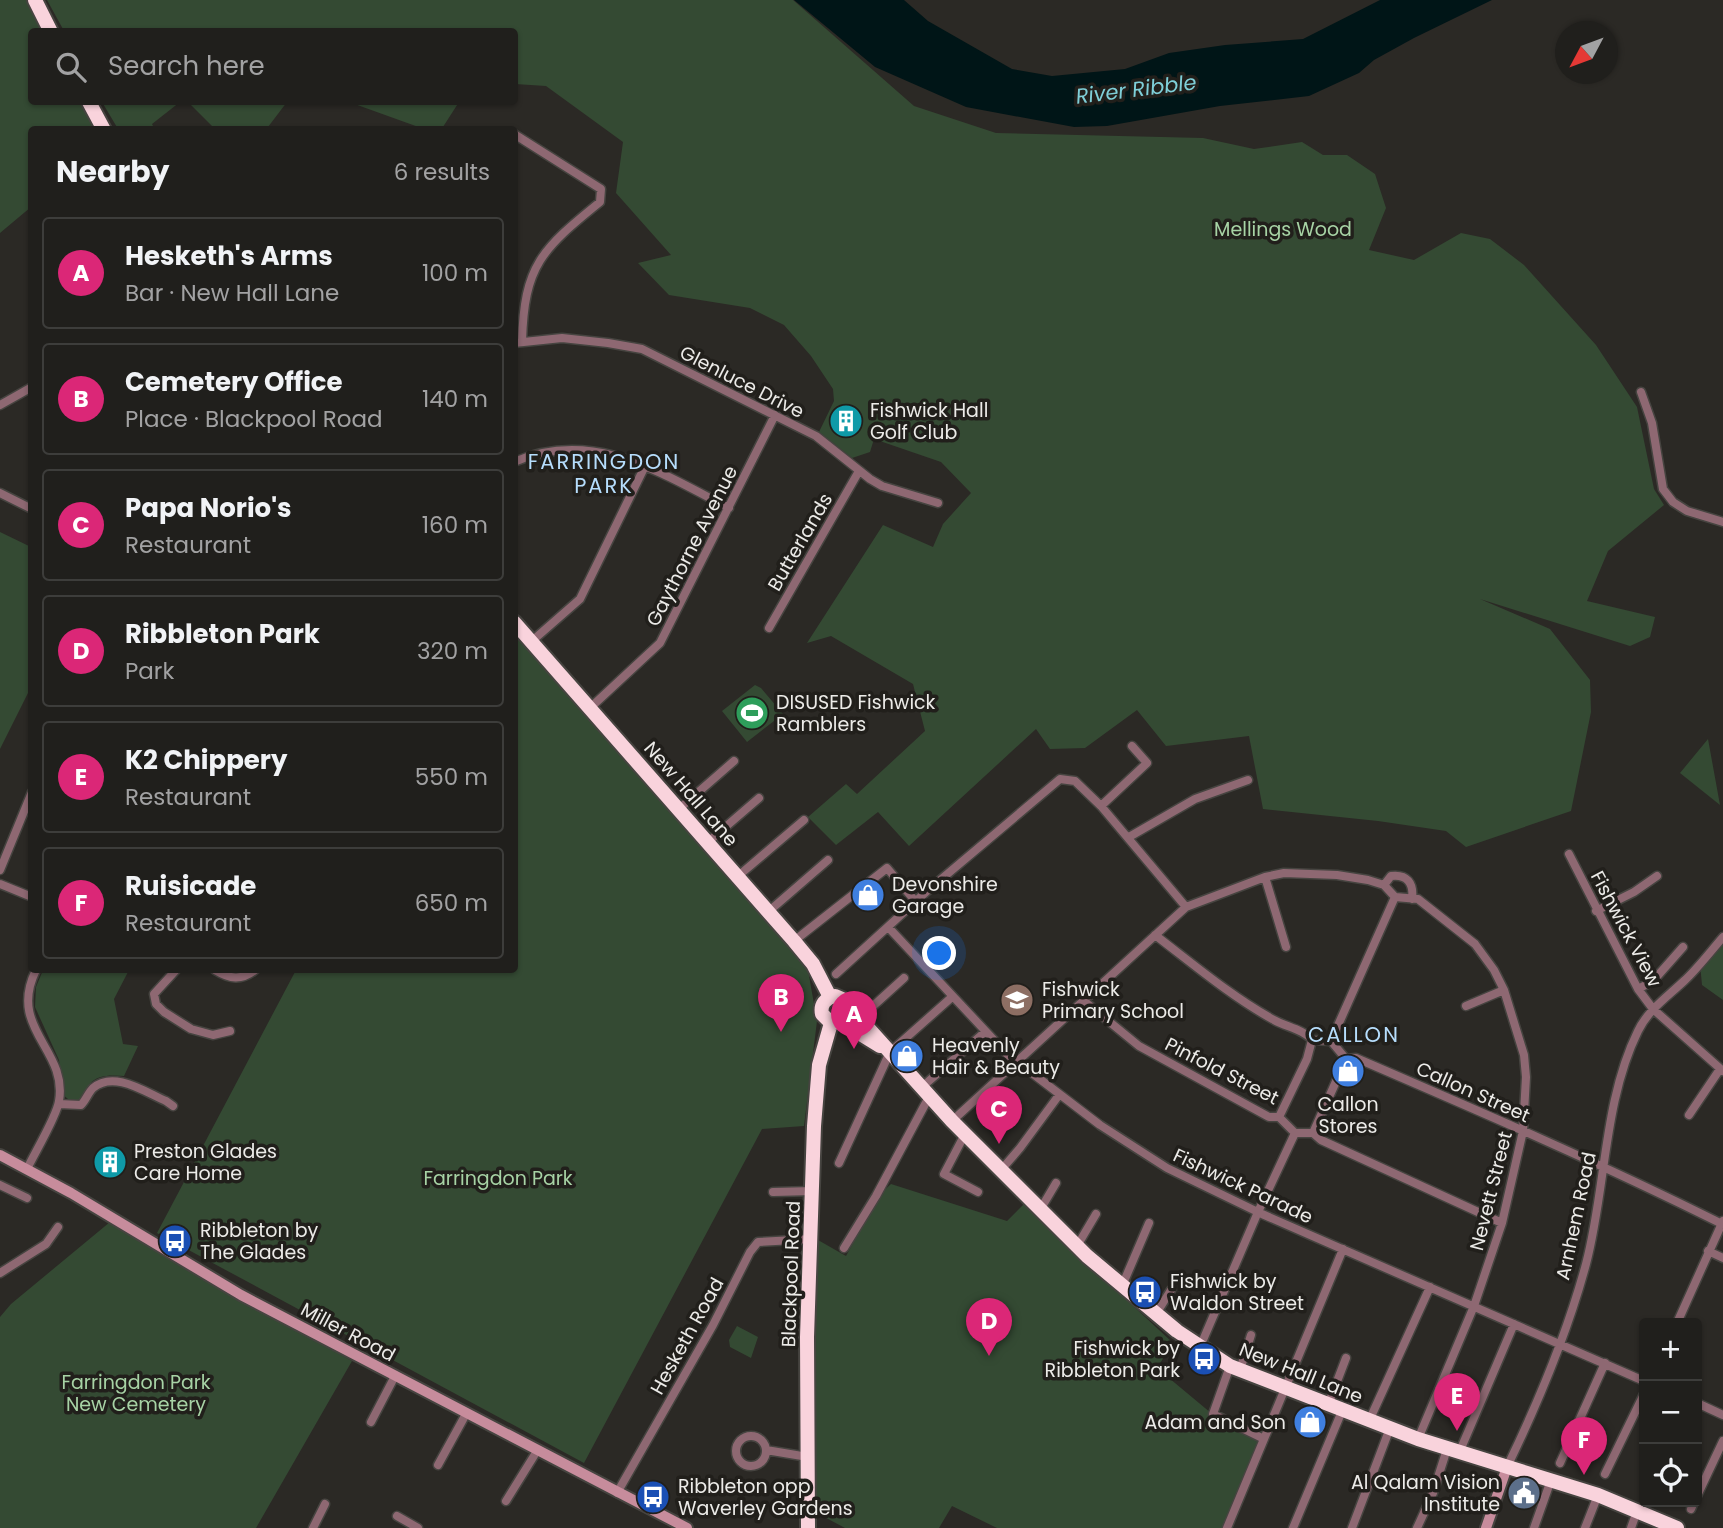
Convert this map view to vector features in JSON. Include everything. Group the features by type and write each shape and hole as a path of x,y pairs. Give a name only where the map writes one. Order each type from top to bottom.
{"highway":[{"path":"35,0 49,28"},
{"path":"91,105 102,126"},
{"name":"New Hall Lane","path":"518,626 794,941 813,964 830,997"},
{"path":"830,997 840,997 845,1017"},
{"name":"Blackpool Road","path":"830,997 821,1010 824,1018 845,1017"},
{"name":"New Hall Lane","path":"845,1017 890,1052"},
{"name":"New Hall Lane","path":"845,1017 890,1052 952,1121 1077,1246 1156,1314 1200,1347 1235,1368 1342,1411 1453,1451 1598,1495 1677,1528"},
{"name":"Blackpool Road","path":"808,1528 807,1336 814,1126 819,1065 845,1017"}],"street":[{"path":"518,137 601,189 600,202 559,236 534,268 523,306 518,343"},
{"name":"Glenluce Drive","path":"518,343 562,338 608,342 642,349 816,436 882,486 938,502"},
{"path":"0,405 28,389"},
{"path":"1641,393 1652,423 1663,489 1673,502 1687,511 1723,522"},
{"name":"Gaythorne Avenue","path":"590,708 660,643 775,415"},
{"path":"518,461 543,453 572,449 606,453 646,464 729,508"},
{"path":"532,641 580,599 646,464"},
{"name":"Butterlands","path":"769,628 859,471"},
{"path":"0,493 28,507"},
{"path":"1101,806 1147,763 1132,746"},
{"path":"679,809 734,761"},
{"path":"836,974 1060,779 1075,781 1101,806 1186,907"},
{"path":"1129,837 1195,799 1248,780"},
{"path":"708,842 759,798"},
{"path":"0,867 28,801"},
{"path":"737,877 804,820"},
{"name":"Fishwick View","path":"1569,854 1638,989 1653,1009 1722,1070"},
{"path":"768,912 828,860"},
{"path":"794,941 887,868 916,902"},
{"path":"952,1121 1186,907 1265,877 1284,873 1337,874 1384,885 1395,897 1412,898 1413,889 1404,876 1391,876 1384,885"},
{"path":"1596,911 1634,892 1657,876"},
{"path":"1265,877 1286,947"},
{"path":"0,884 28,895"},
{"path":"1331,1041 1395,897"},
{"name":"Nevett Street","path":"1412,898 1418,899 1475,944 1494,970 1504,990 1524,1055 1527,1077 1523,1130 1502,1223 1474,1307 1418,1438"},
{"name":"Fishwick Parade","path":"889,928 985,1032 1016,1061 1100,1125 1167,1168 1258,1212 1639,1379"},
{"path":"1155,935 1274,1020 1312,1040 1331,1041 1346,1059 1313,1133"},
{"name":"Arnhem Road","path":"1507,1467 1559,1343 1586,1264 1623,1069 1638,1031 1653,1009 1686,980 1723,937"},
{"path":"1638,989 1653,981 1683,947"},
{"path":"27,1169 59,1104 58,1078 26,1003 29,983 34,973"},
{"path":"173,973 155,994 156,1004 163,1012 204,1034 230,1031"},
{"path":"221,973 234,979 251,973"},
{"path":"845,1017 904,978"},
{"path":"1466,1006 1504,990"},
{"path":"839,1163 890,1052 952,997"},
{"name":"Pinfold Street","path":"1084,1001 1139,1045 1269,1117 1279,1117 1295,1133"},
{"path":"845,1248 876,1196 926,1091 985,1032"},
{"path":"1279,1117 1307,1059 1312,1040"},
{"name":"Callon Street","path":"1346,1059 1356,1058 1523,1130 1722,1223"},
{"path":"1689,1115 1722,1070"},
{"path":"59,1104 80,1105 95,1086 112,1080 173,1106"},
{"path":"1001,1170 1059,1095"},
{"path":"1200,1347 1295,1133 1313,1133 1321,1140 1502,1223"},
{"path":"965,1134 944,1174 978,1192"},
{"name":"Miller Road","path":"0,1155 241,1295 682,1527"},
{"path":"1040,1210 1056,1183"},
{"path":"0,1185 27,1198"},
{"path":"773,1192 813,1191"},
{"path":"1077,1246 1096,1214"},
{"path":"1122,1286 1149,1223"},
{"path":"1678,1318 1722,1223"},
{"path":"2,1268 46,1244 58,1227"},
{"name":"Hesketh Road","path":"617,1493 750,1252 758,1242 812,1239"},
{"path":"1227,1528 1343,1249"},
{"path":"1708,1251 1723,1258"},
{"path":"1369,1421 1430,1287"},
{"path":"1156,1314 1171,1290"},
{"path":"1418,1528 1514,1324"},
{"path":"1251,1335 1213,1414 1264,1439"},
{"path":"1328,1405 1346,1358"},
{"path":"1560,1463 1605,1363"},
{"path":"371,1422 395,1376"},
{"path":"1605,1474 1639,1404"},
{"path":"1702,1405 1723,1415"},
{"path":"1293,1528 1342,1411"},
{"path":"438,1465 466,1414"},
{"path":"1352,1528 1390,1428"},
{"path":"1702,1485 1723,1441"},
{"path":"766,1450 808,1457"},
{"path":"506,1501 537,1451"},
{"path":"1486,1528 1507,1467"},
{"path":"1534,1528 1551,1480"},
{"path":"1585,1528 1598,1495"},
{"path":"313,1528 325,1504"},
{"path":"1631,1528 1637,1511"},
{"path":"397,1516 418,1528"}],"green space":[{"path":"0,0 31,0 46,28 28,28 28,105 90,105 102,126 28,126 28,210 0,233"},
{"name":"Mellings Wood","path":"47,0 793,0 914,106 996,133 1203,138 1254,149 1302,142 1323,155 1347,155 1375,174 1386,208 1369,250 1414,260 1461,233 1490,239 1524,265 1596,345 1637,407 1654,489 1664,505 1608,551 1587,601 1655,617 1650,637 1630,646 1480,599 1550,629 1590,680 1591,712 1571,811 1466,847 1446,831 1263,809 1249,736 1166,746 1137,710 1085,748 1050,749 1036,729 909,846 878,812 836,845 808,817 846,784 857,794 925,731 913,684 831,636 807,643 883,525 933,547 943,524 971,493 941,462 874,439 870,452 852,458 819,432 834,401 833,389 811,356 784,325 750,308 669,295 638,263 671,255 616,193 623,142 546,86 518,84 518,28 62,28"},
{"path":"104,105 176,105 152,124 153,126 116,126"},
{"path":"191,105 285,105 269,126 212,126"},
{"path":"357,105 457,105 444,126 416,126"},
{"path":"0,532 28,546 28,693 0,749"},
{"name":"Farringdon Park","path":"518,637 808,970 817,1021 804,1126 762,1129 584,1463 157,1233 294,973 518,973"},
{"name":"DISUSED Fishwick Ramblers","path":"755,685 761,688 783,714 747,742 722,711"},
{"path":"1708,739 1720,805 1680,773"},
{"path":"1723,937 1723,1000 1702,985 1700,964"},
{"path":"42,973 127,973 114,999 123,1044 138,1046 124,1076 100,1077 92,1081 81,1102 73,1103 63,1095 59,1060 35,1007 36,987"},
{"path":"891,1184 1007,1221 1024,1204 1173,1343 1157,1368 1217,1418 1260,1440 1224,1528 997,1528 952,1506 939,1528 845,1528 815,1512 814,1272 818,1240 846,1256 880,1194"},
{"name":"Farringdon Park New Cemetery","path":"110,1222 352,1361 256,1528 0,1528 0,1317 11,1304"},
{"path":"737,1326 758,1337 751,1358 730,1347 729,1340"}],"water":[{"name":"River Ribble","path":"794,0 904,0 928,21 1012,69 1052,76 1125,69 1169,53 1225,45 1303,39 1380,0 1492,0 1414,38 1374,60 1359,73 1309,96 1220,106 1107,126 1074,127 966,107 875,67"}],"place":[{"name":"Fishwick Hall Golf Club","path":"846,421"},
{"name":"DISUSED Fishwick Ramblers","path":"752,713"},
{"name":"Devonshire Garage","path":"868,895"},
{"name":"Fishwick Primary School","path":"1017,1000"},
{"name":"Cemetery Office","path":"781,1032"},
{"name":"Hesketh's Arms","path":"854,1049"},
{"name":"Heavenly Hair & Beauty","path":"907,1056"},
{"name":"Callon Stores","path":"1348,1071"},
{"name":"Papa Norio's","path":"999,1144"},
{"name":"Preston Glades Care Home","path":"110,1162"},
{"name":"Ribbleton by The Glades","path":"175,1241"},
{"name":"Fishwick by Waldon Street","path":"1145,1292"},
{"name":"Ribbleton Park","path":"989,1356"},
{"name":"Fishwick by Ribbleton Park","path":"1204,1359"},
{"name":"Adam and Son","path":"1310,1422"},
{"name":"K2 Chippery","path":"1457,1431"},
{"name":"Ruisicade","path":"1584,1475"},
{"name":"Al Qalam Vision Institute","path":"1524,1493"},
{"name":"Ribbleton opp Waverley Gardens","path":"653,1497"}],"district":[{"name":"FARRINGDON PARK","path":"604,473"},
{"name":"CALLON","path":"1354,1034"}]}
